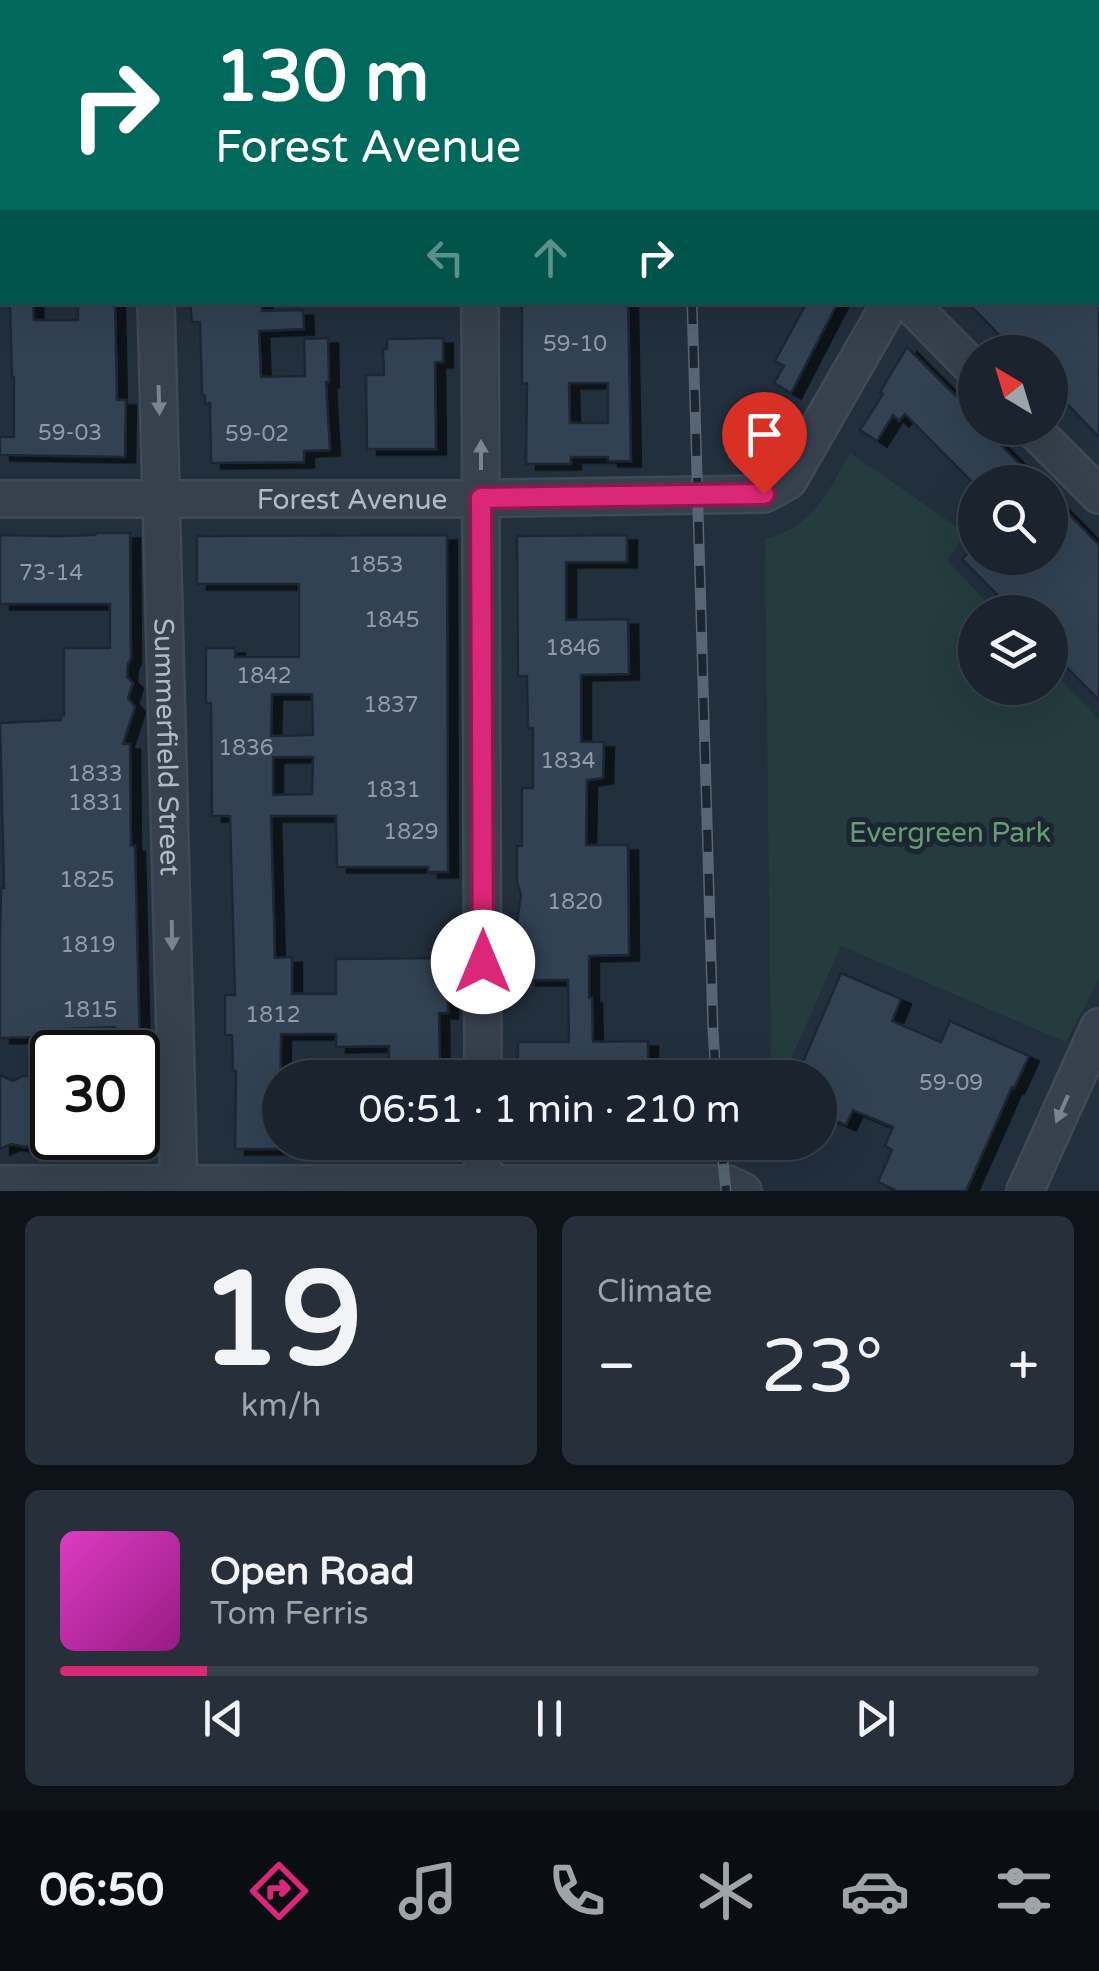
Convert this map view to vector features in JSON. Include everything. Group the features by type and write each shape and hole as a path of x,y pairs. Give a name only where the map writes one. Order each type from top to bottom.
{"street":[{"name":"Summerfield Street","path":"156,305 179,1187"},
{"path":"480,305 483,1060"},
{"name":"Forest Avenue","path":"0,499 764,494 788,482 889,305"},
{"path":"911,305 958,353"},
{"path":"1049,445 1099,495"},
{"path":"1025,1191 1098,1034"},
{"path":"484,1160 484,1187"},
{"path":"0,1184 728,1184 743,1191"}],"green space":[{"name":"Evergreen Park","path":"850,453 958,527 958,544 947,560 980,595 958,595 958,705 1068,705 1068,687 1099,720 1099,979 1066,1042 841,946 791,1060 771,1060 765,539 796,526 826,494"}],"building":[{"path":"10,305 33,305 34,320 78,320 78,305 115,305 117,400 126,400 125,457 0,455 0,437 14,437"},
{"path":"190,305 262,305 262,311 303,310 304,329 259,331 261,377 305,376 304,339 328,338 330,450 304,451 304,462 211,463 210,403 205,404 202,394 200,322 192,322"},
{"path":"522,305 628,305 631,461 571,457 571,464 526,464 527,383 522,384","holes":["569,383 608,383 608,423 570,423"]},
{"path":"805,305 836,305 791,393 774,383 784,366 775,361"},
{"path":"970,305 1099,305 1099,437 1068,405 1068,335 999,335"},
{"path":"443,338 443,362 435,362 436,449 367,449 366,375 384,375 383,349 387,349 387,339"},
{"path":"907,347 958,398 958,445 1001,445 1021,465 958,468 905,414 899,421 893,415 877,441 860,430 883,394 880,392"},
{"path":"1068,513 1099,545 1099,700 1068,668 1068,595 997,595 978,575 1068,575"},
{"path":"130,533 131,658 127,677 133,683 128,698 135,707 123,744 130,744 139,1030 30,1030 30,1037 0,1038 4,888 0,723 61,720 64,648 110,648 110,604 0,604 0,535"},
{"path":"447,535 448,872 428,872 428,867 337,867 336,816 271,816 275,958 292,957 292,994 336,994 336,959 448,958 448,1013 439,1013 440,1060 389,1060 389,1046 336,1047 336,1034 281,1034 281,1060 262,1060 262,1149 235,1149 236,1071 232,1035 225,1035 225,995 235,995 230,816 212,816 211,703 206,703 206,648 235,648 235,657 299,657 299,584 197,584 197,536","holes":["272,694 312,694 313,735 271,736","273,757 313,757 312,794 273,795"]},
{"path":"627,535 627,562 566,562 566,620 628,619 629,674 581,675 581,742 604,742 603,778 587,780 586,845 628,845 629,955 589,956 589,998 593,1042 648,1041 648,1060 518,1060 518,1042 569,1042 568,980 526,980 526,956 517,956 521,895 517,846 522,846 522,788 533,788 533,728 528,728 527,676 518,676 517,536"},
{"path":"841,973 901,999 892,1021 941,1042 950,1021 1029,1056 966,1191 897,1191 878,1182 892,1150 885,1146 893,1127 853,1110 846,1125 837,1121 837,1060 804,1060"},
{"path":"0,1075 13,1081 30,1076 30,1145 11,1144 0,1149"}],"railway":[{"path":"692,305 715,1060"},
{"path":"723,1160 726,1191"}],"route":[{"path":"483,962 481,498 764,494"}]}
